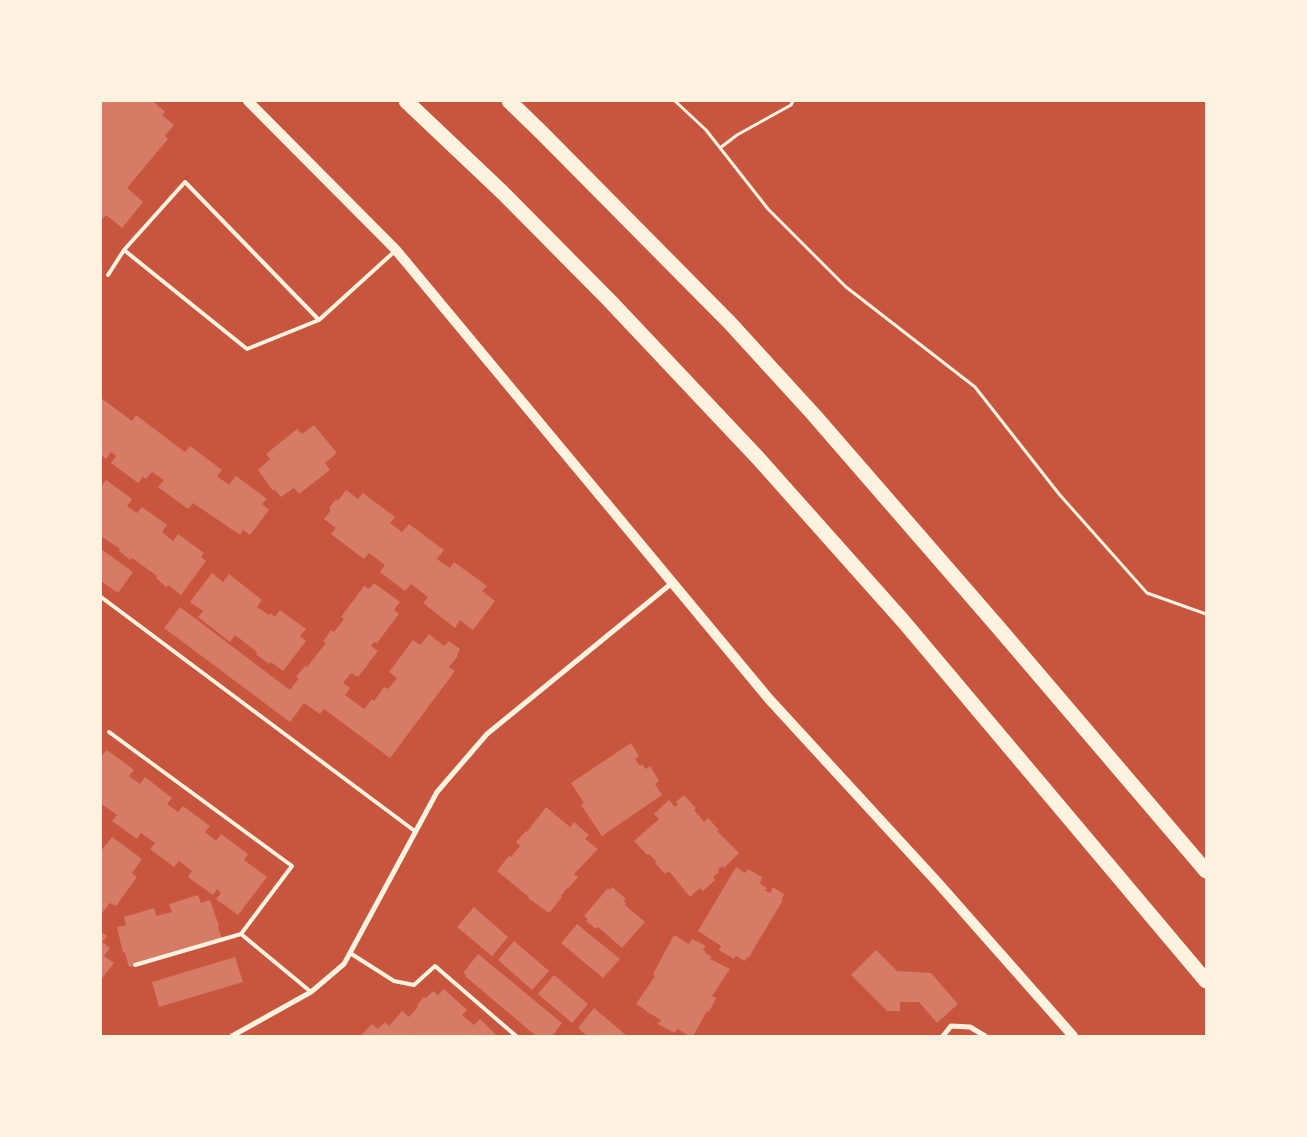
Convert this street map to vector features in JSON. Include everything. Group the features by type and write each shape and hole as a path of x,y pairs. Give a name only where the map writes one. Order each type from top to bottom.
{"highway":[{"path":"406,101 502,192 609,300 758,458 904,622 1206,981"},
{"path":"509,101 730,323 814,415 1206,871"}],"main road":[{"path":"248,101 396,250 769,699 938,883 1073,1036"}],"street":[{"path":"232,1036 311,992 344,964 437,792 487,734 672,583"},
{"path":"943,1036 951,1026 970,1027 985,1036"}],"lane":[{"path":"108,274 124,250 185,182 319,320"},
{"path":"124,250 247,349 319,320 396,250"},
{"path":"101,597 416,832"},
{"path":"109,732 292,866 241,934 135,965"},
{"path":"241,934 311,992"},
{"path":"350,953 394,981 414,985 435,966 516,1036"}],"path":[{"path":"675,101 706,130 768,209 846,287 975,387 1060,494 1147,593 1206,614"},
{"path":"720,148 737,135 791,105 793,101"}],"building":[{"path":"101,101 153,101 165,112 162,115 174,125 165,136 168,139 127,188 143,202 122,228 106,215 101,221"},
{"path":"101,398 132,421 136,415 185,452 190,446 222,470 217,476 229,485 236,476 267,499 262,504 269,510 250,535 243,530 240,535 193,503 188,509 158,487 164,480 152,472 146,479 143,477 138,483 111,463 116,456 111,452 106,459 101,455"},
{"path":"314,425 337,453 325,463 330,470 299,494 294,488 281,497 274,489 273,491 258,470 270,459 266,454 297,429 302,434"},
{"path":"106,480 132,499 127,506 137,513 142,507 167,525 162,532 173,541 178,534 204,553 201,557 206,561 181,595 168,585 166,587 156,578 157,576 132,558 130,560 119,551 120,549 101,536 101,487"},
{"path":"346,490 358,499 363,493 395,517 390,523 402,532 409,524 444,550 437,559 450,568 454,562 487,586 482,591 495,601 473,630 460,620 455,628 423,603 428,597 411,584 405,591 380,572 385,565 369,553 364,559 331,534 336,528 324,519 331,510 329,508 336,499 338,501"},
{"path":"101,549 133,572 118,593 101,581"},
{"path":"212,573 223,582 229,574 262,600 257,607 275,617 280,610 306,629 300,636 306,641 283,671 271,662 269,664 235,635 230,642 198,617 203,611 190,602"},
{"path":"374,583 400,602 394,610 399,614 377,643 374,642 371,646 378,651 358,677 351,673 343,683 350,688 345,695 364,709 372,699 374,701 384,687 388,689 397,678 389,672 413,640 420,645 429,634 444,646 449,641 460,649 458,656 449,667 455,671 390,758 324,709 320,714 304,703 290,722 164,628 180,607 290,690 299,678 296,677 305,666 307,667 326,643 323,642 331,630 334,632 344,619 341,617 364,586 369,589"},
{"path":"631,743 639,756 635,759 640,766 642,764 646,769 650,766 659,781 655,784 662,795 602,836 581,805 584,803 571,783"},
{"path":"107,750 134,770 129,776 140,784 145,777 172,798 167,804 178,812 183,806 210,826 205,832 216,841 221,834 248,854 244,860 267,877 238,915 216,899 221,893 217,889 213,895 188,877 192,871 179,861 174,867 150,849 155,843 141,833 137,839 112,821 117,815 103,805 101,807 101,754"},
{"path":"684,795 696,808 694,810 704,822 708,818 719,830 717,831 739,853 724,868 722,866 718,870 719,872 713,877 715,880 703,891 700,888 690,897 669,871 665,874 655,863 656,861 649,854 647,855 634,841 659,819 654,814 669,800 675,807 678,804 676,802"},
{"path":"546,807 570,827 574,822 589,835 585,839 598,849 574,874 578,877 567,888 549,913 528,898 497,871 520,846 516,842 527,832"},
{"path":"112,837 142,859 132,873 137,877 116,906 110,903 101,914 101,851"},
{"path":"736,867 745,873 748,869 762,877 760,884 767,888 765,890 770,893 773,887 784,894 783,900 745,961 736,956 734,959 719,950 721,946 698,931"},
{"path":"612,887 626,899 624,901 625,905 645,922 622,948 598,927 596,929 586,921 588,919 584,916 608,888 610,890"},
{"path":"198,895 201,903 210,900 222,940 190,951 129,967 125,952 123,953 117,927 126,925 124,917 154,908 156,916 172,912 169,904"},
{"path":"474,907 508,937 492,956 457,927"},
{"path":"577,924 620,959 603,978 561,943"},
{"path":"101,932 107,936 102,942 110,948 104,956 114,963 101,980"},
{"path":"674,935 689,944 692,939 706,946 703,950 712,957 710,959 730,969 712,996 716,998 693,1036 677,1029 675,1033 658,1024 661,1020 636,1004 655,976 653,974"},
{"path":"514,941 549,971 532,990 498,960"},
{"path":"876,950 897,971 931,973 958,1004 937,1023 919,1002 900,1002 900,1011 887,1011 851,975"},
{"path":"478,954 562,1023 552,1036 536,1036 465,976 463,973"},
{"path":"235,957 243,982 159,1007 152,982"},
{"path":"554,975 588,1004 572,1023 538,994"},
{"path":"444,989 467,1010 462,1015 474,1025 480,1019 497,1036 414,1036 412,1034 410,1036 360,1036 372,1024 378,1029 385,1022 389,1026 402,1011 409,1017 424,997 426,998 433,991 438,995"},
{"path":"594,1008 627,1036 587,1036 578,1028"}]}
